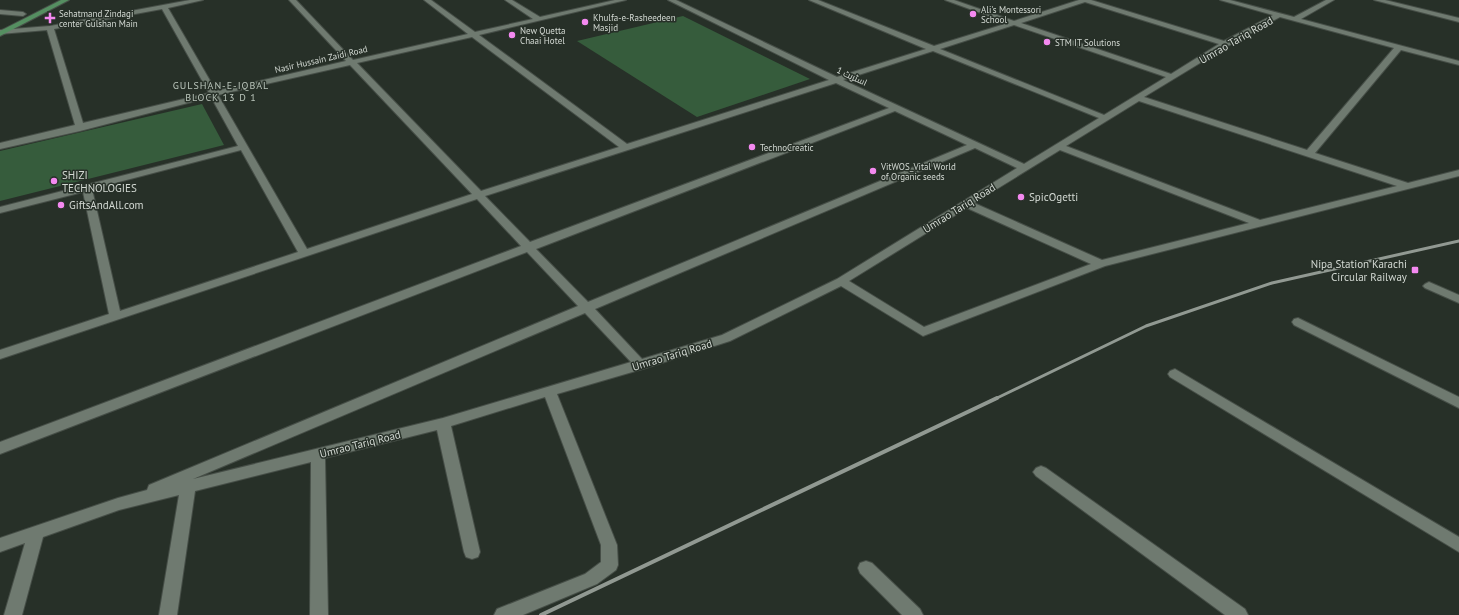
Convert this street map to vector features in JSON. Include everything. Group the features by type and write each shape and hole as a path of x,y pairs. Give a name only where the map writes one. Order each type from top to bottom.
{"main road":[{"path":"6,22 50,0"},
{"path":"1,32 66,0"}],"street":[{"path":"1,32 50,28 200,0"},
{"path":"292,0 642,364"},
{"path":"427,0 626,148"},
{"path":"508,0 538,20"},
{"name":"Nasir Hussain Zaidi Road","path":"0,146 80,128 214,94 623,0"},
{"name":"اسٹریٹ 1","path":"671,0 836,80 1025,168"},
{"path":"812,0 1105,118"},
{"path":"948,0 1172,77"},
{"path":"0,355 479,195 1084,0 1225,44"},
{"path":"1223,0 1459,62"},
{"path":"1296,19 1331,0"},
{"path":"1377,0 1459,20"},
{"path":"164,7 304,253"},
{"path":"0,12 23,14"},
{"name":"Umrao Tariq Road","path":"0,545 118,504 443,423 726,338 841,281 1225,44 1279,15"},
{"path":"50,28 80,128"},
{"path":"1309,154 1400,46"},
{"path":"1138,98 1407,186"},
{"path":"0,448 530,248 895,108"},
{"path":"118,504 586,306 974,145"},
{"path":"1059,146 1257,223"},
{"path":"0,210 244,147"},
{"path":"841,281 923,332 1101,264 1257,223 1459,173"},
{"path":"87,188 115,316"},
{"path":"967,204 1101,264"},
{"path":"1429,286 1459,300"},
{"path":"1298,322 1459,403"},
{"path":"1175,374 1459,545"},
{"path":"503,615 591,579 610,565 609,545 549,392"},
{"path":"443,423 472,552"},
{"path":"318,454 319,615"},
{"path":"1041,472 1239,615"},
{"path":"168,615 188,486"},
{"path":"13,615 36,532"},
{"path":"866,568 914,615"}],"green space":[{"path":"683,16 810,79 697,117 577,41"},
{"path":"202,104 224,145 0,201 0,151"}],"railway":[{"path":"995,399 1146,326 1272,283 1459,241"},
{"path":"541,615 997,398"}],"place":[{"name":"Ali's Montessori School","path":"973,14"},
{"name":"Sehatmand Zindagi center Gulshan Main","path":"50,18"},
{"name":"Khulfa-e-Rasheedeen Masjid","path":"585,22"},
{"name":"New Quetta Chaai Hotel","path":"512,35"},
{"name":"STM IT Solutions","path":"1047,42"},
{"name":"TechnoCreatic","path":"752,147"},
{"name":"VitWOS_Vital World of Organic seeds","path":"873,171"},
{"name":"SHIZI TECHNOLOGIES","path":"54,181"},
{"name":"SpicOgetti","path":"1021,197"},
{"name":"GiftsAndAll.com","path":"61,205"},
{"name":"Nipa Station Karachi Circular Railway","path":"1415,270"}],"district":[{"name":"GULSHAN-E-IQBAL BLOCK 13 D 1","path":"221,90"}]}
